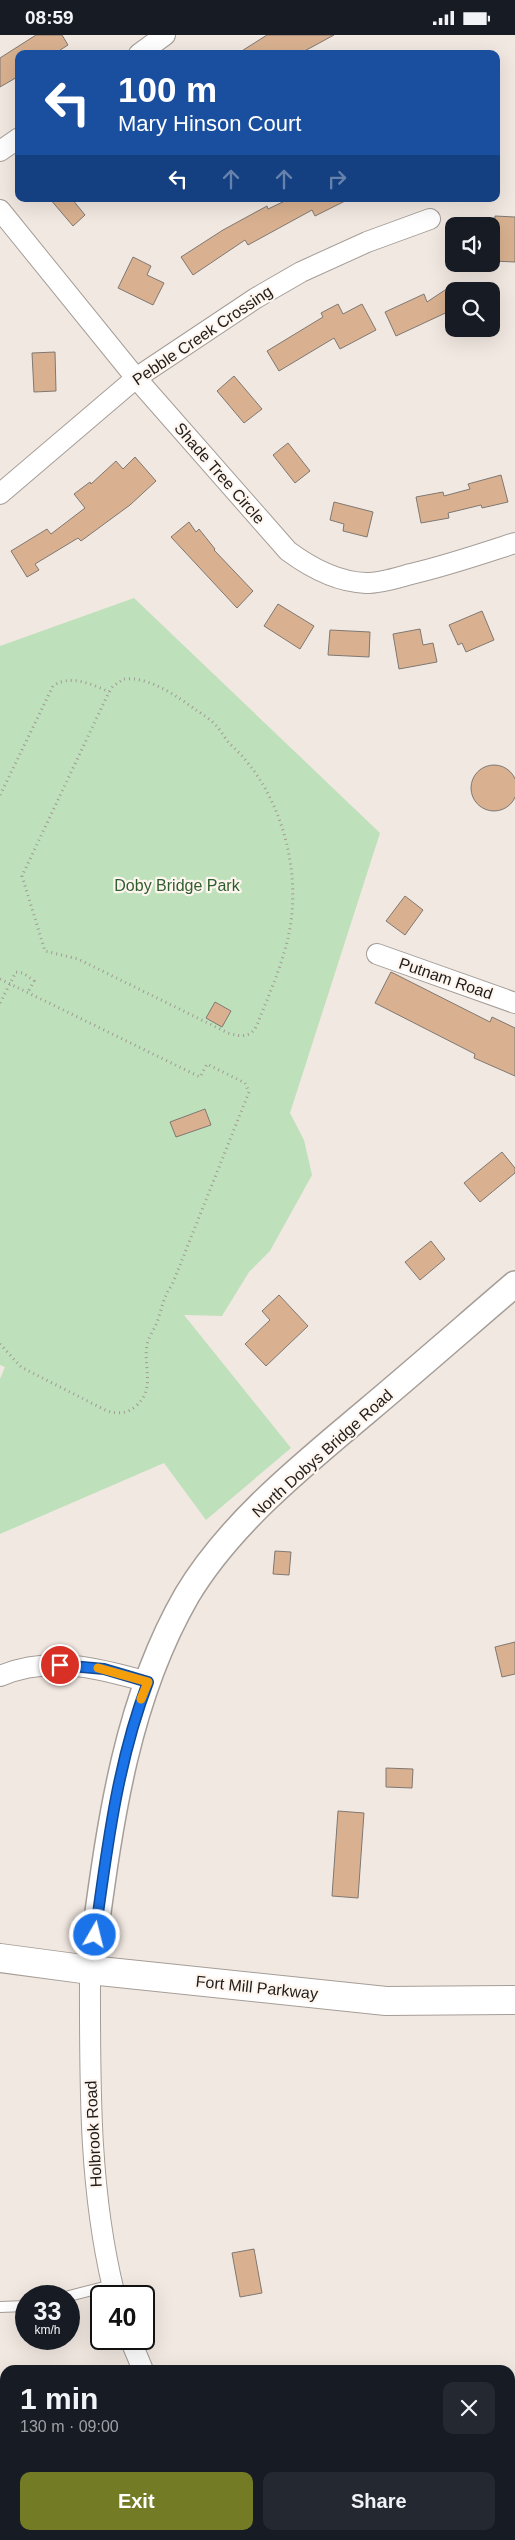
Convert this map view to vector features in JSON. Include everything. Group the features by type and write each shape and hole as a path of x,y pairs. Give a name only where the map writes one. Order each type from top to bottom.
{"main road":[{"name":"Fort Mill Parkway","path":"0,1958 90,1970 386,2001 515,2000"}],"street":[{"path":"144,50 165,35"},
{"path":"0,151 15,141"},
{"name":"Shade Tree Circle","path":"0,210 136,378 288,551 323,573 347,581 383,582 436,568 515,543"},
{"name":"Pebble Creek Crossing","path":"0,494 136,378 256,298 301,272 367,242 430,219"},
{"name":"Putnam Road","path":"377,953 515,1003"},
{"name":"North Dobys Bridge Road","path":"90,1970 110,1828 136,1713 172,1625 188,1594 206,1568 254,1513 311,1459 515,1284"},
{"path":"0,1676 26,1667 74,1665 104,1669 148,1682"},
{"name":"Holbrook Road","path":"90,1970 90,2101 94,2169 101,2233 113,2285"},
{"path":"135,2350 141,2365"}],"lane":[{"path":"0,2307 15,2306"}],"path":[{"path":"124,679 138,679 190,705 218,727 230,744 246,759 273,805 280,824 290,866 293,901 284,956 257,1025 251,1034 240,1036 228,1033 78,959 45,951 22,876 108,692 113,686 124,679"},
{"path":"0,795 53,686 69,680 96,686 108,692"},
{"path":"0,1003 16,972 23,973 34,981 28,993"},
{"path":"0,979 200,1077 206,1064 245,1083 250,1092 172,1285 162,1300 160,1316 148,1342 146,1363 149,1385 142,1401 128,1412 107,1411 21,1367 0,1344"}],"green space":[{"name":"Doby Bridge Park","path":"134,598 380,833 290,1113 304,1140 312,1175 270,1251 249,1272 222,1316 184,1315 291,1448 206,1520 164,1463 0,1534 0,1379 5,1367 0,1365 0,646"}],"building":[{"path":"36,35 62,35 68,45 60,50 15,50 15,78 0,87 0,58"},
{"path":"267,35 334,35 306,50 243,50"},
{"path":"53,202 74,202 85,215 73,226"},
{"path":"283,202 343,202 315,216 312,210 248,245 245,240 193,275 181,257 223,230 267,206 268,209"},
{"path":"495,216 515,217 515,262 500,261 500,217"},
{"path":"133,257 151,266 147,275 164,283 153,305 118,288"},
{"path":"445,290 445,313 396,336 385,312 424,294 427,302"},
{"path":"338,304 343,314 362,304 376,330 340,349 334,338 279,371 267,351 323,317 321,313"},
{"path":"55,352 56,391 34,392 32,353"},
{"path":"234,376 262,409 244,423 217,391"},
{"path":"288,443 310,471 295,483 273,455"},
{"path":"135,457 156,481 130,505 81,541 78,538 35,564 39,570 27,577 11,551 47,529 51,534 85,508 74,494 90,482 91,484 116,461 123,469"},
{"path":"501,475 508,502 482,508 481,505 448,513 449,518 421,523 416,497 443,492 444,496 470,489 468,484"},
{"path":"334,502 373,512 367,537 343,531 344,524 330,520"},
{"path":"189,522 196,532 199,529 214,550 253,591 237,608 171,537"},
{"path":"278,604 314,626 300,649 264,626"},
{"path":"482,611 494,640 466,652 462,643 458,645 449,625"},
{"path":"420,629 423,645 433,643 437,662 399,669 393,634"},
{"path":"330,630 370,632 369,657 328,655"},
{"path":"499,765 511,771 516,779 516,797 511,805 503,810 489,811 477,805 472,797 471,783 477,771 485,766"},
{"path":"405,896 423,910 405,935 386,921"},
{"path":"391,972 490,1022 492,1017 515,1028 515,1076 474,1058 475,1054 375,1003"},
{"path":"215,1002 231,1011 222,1027 206,1018"},
{"path":"205,1109 211,1125 176,1137 170,1122"},
{"path":"502,1152 515,1168 515,1173 480,1202 464,1183"},
{"path":"431,1241 445,1259 420,1280 405,1262"},
{"path":"279,1295 308,1326 266,1366 245,1344 270,1320 262,1311"},
{"path":"275,1551 291,1552 289,1575 273,1574"},
{"path":"515,1642 515,1674 502,1677 495,1647"},
{"path":"386,1768 413,1769 412,1788 386,1787"},
{"path":"338,1811 364,1813 358,1898 332,1896"},
{"path":"254,2249 262,2293 240,2297 232,2253"}],"slow traffic":[{"path":"98,1668 148,1682 141,1699"}],"route":[{"path":"60,1665 104,1669 148,1682 136,1713 123,1765 110,1828 95,1935"}]}
